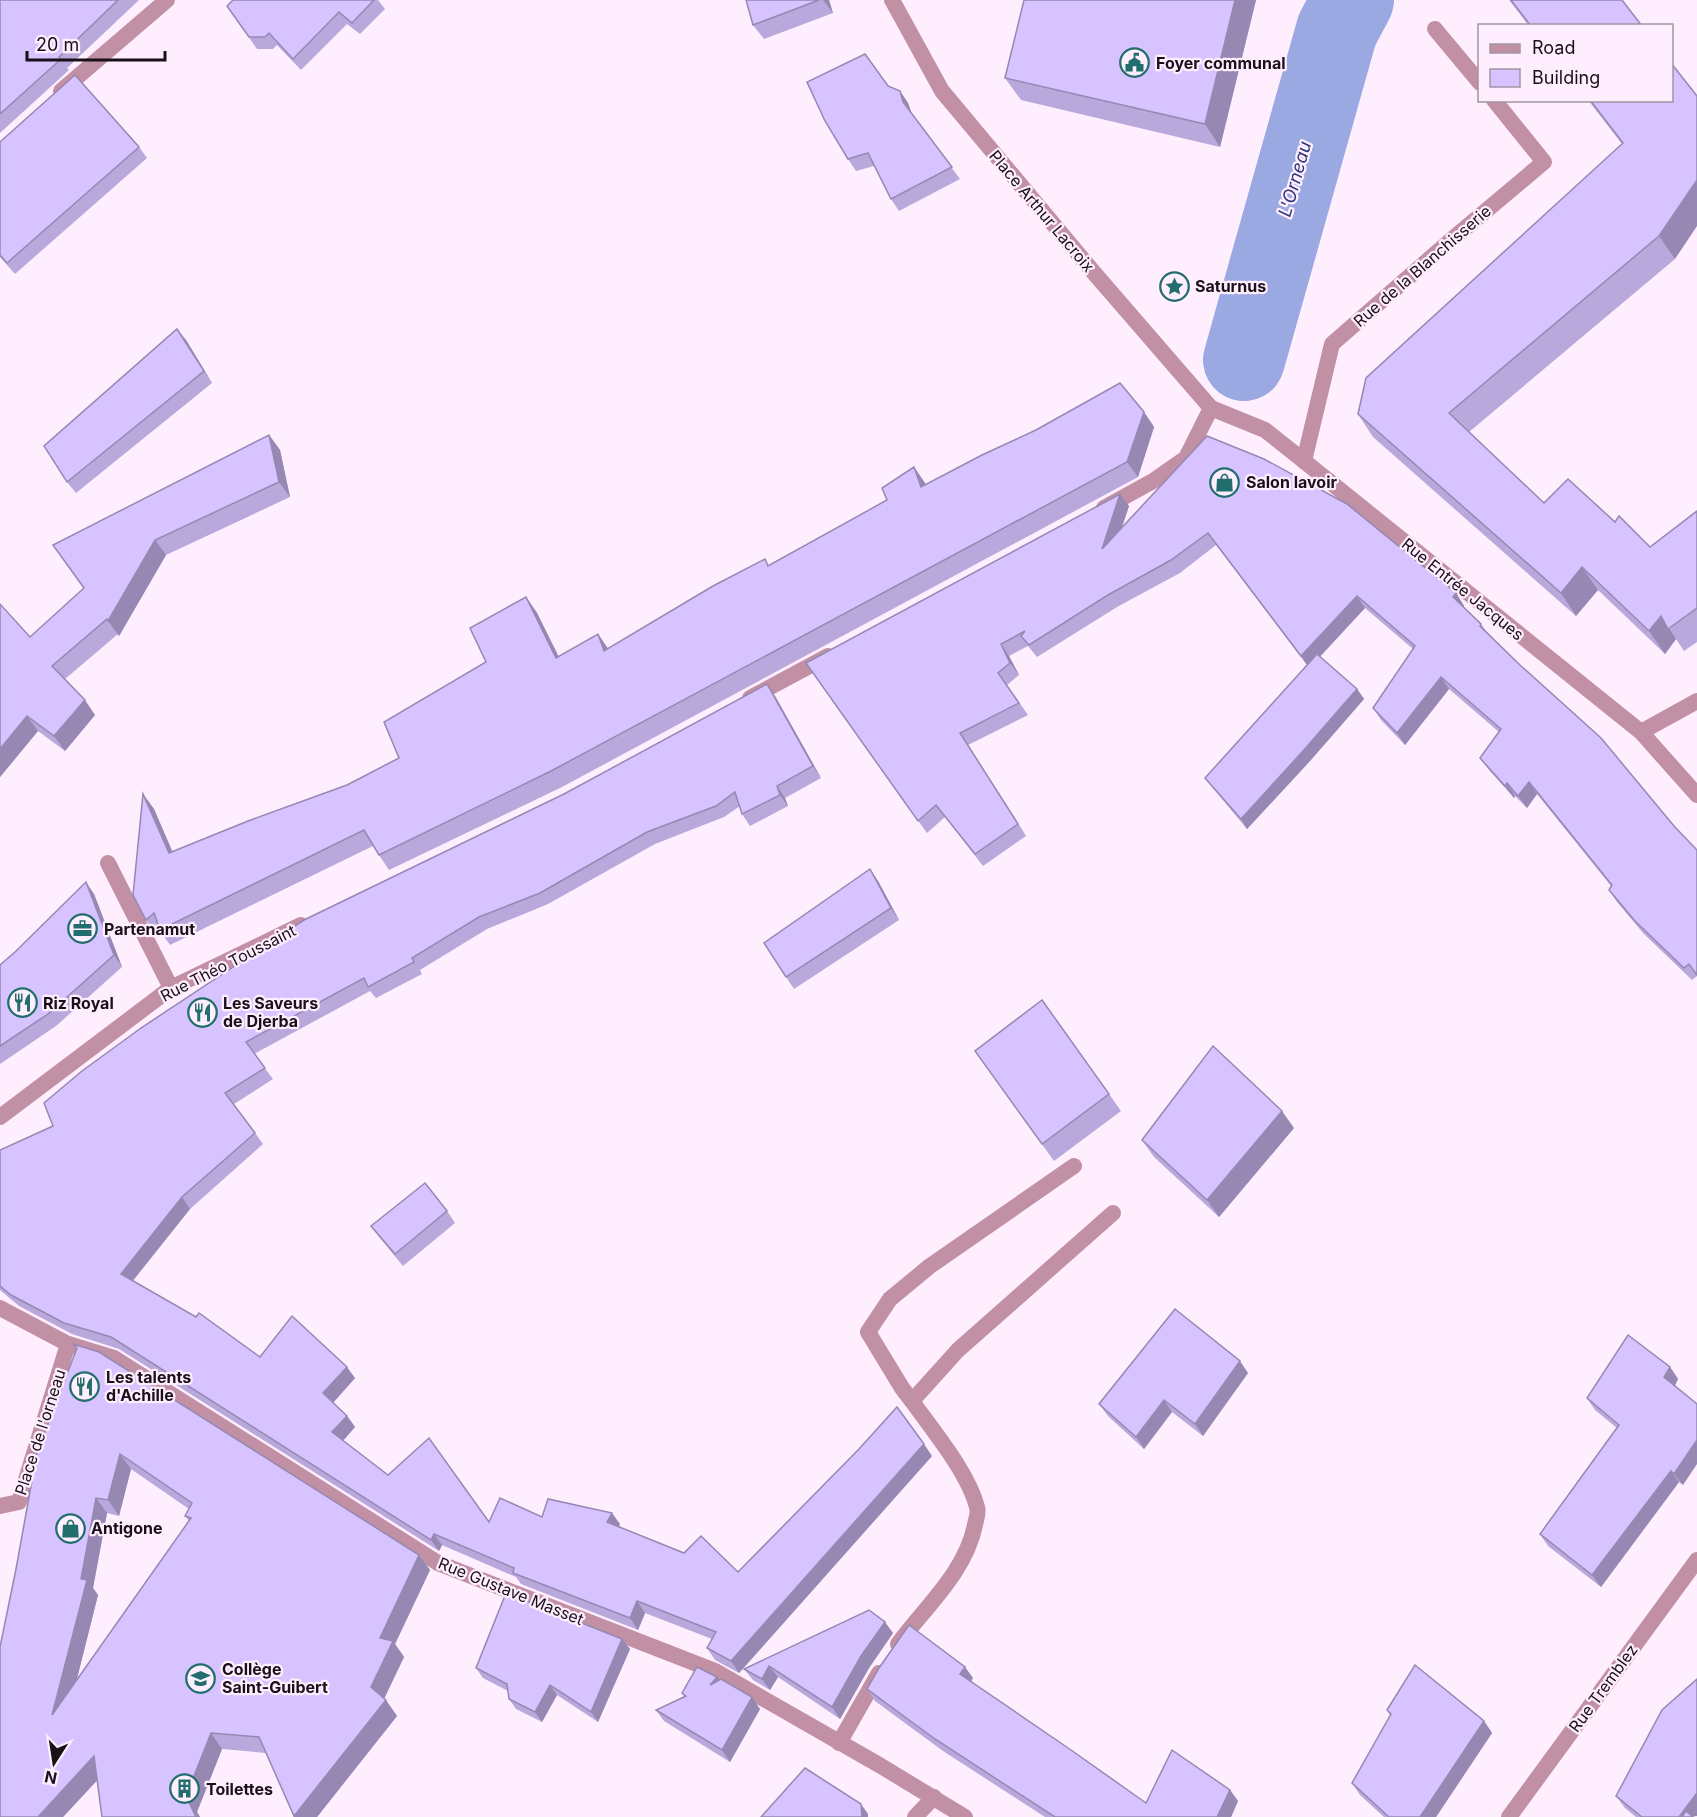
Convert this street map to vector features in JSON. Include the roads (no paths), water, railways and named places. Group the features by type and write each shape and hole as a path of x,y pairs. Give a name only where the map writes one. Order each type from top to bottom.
{"street":[{"path":"51,100 167,0"},
{"name":"Place Arthur Lacroix","path":"892,0 942,91 1211,408"},
{"path":"1435,29 1478,82"},
{"name":"Rue de la Blanchisserie","path":"1304,461 1332,344 1544,162 1496,102"},
{"path":"1091,515 1154,481 1186,458 1211,408"},
{"name":"Rue Entrée Jacques","path":"1211,408 1265,430 1304,461 1641,732 1697,795"},
{"path":"735,706 839,650"},
{"path":"1641,732 1697,701"},
{"path":"108,863 171,988"},
{"name":"Rue Théo Toussaint","path":"0,1117 171,988 321,916"},
{"path":"839,1743 896,1647 958,1568 972,1540 978,1510 970,1488 957,1466 868,1332 890,1299 930,1266 1074,1166"},
{"path":"912,1401 958,1350 1113,1213"},
{"path":"0,1308 68,1344"},
{"name":"Place de l'orneau","path":"0,1506 18,1502 68,1344"},
{"name":"Rue Gustave Masset","path":"68,1344 114,1358 438,1563 715,1671 965,1817"},
{"name":"Rue Tremblez","path":"1509,1817 1697,1560"},
{"path":"915,1817 934,1797"}],"waterway":[{"name":"L'Orneau","path":"1244,360 1337,30 1353,0"}],"place":[{"name":"Foyer communal","path":"1135,63"},
{"name":"Saturnus","path":"1174,286"},
{"name":"Salon lavoir","path":"1225,482"},
{"name":"Partenamut","path":"83,929"},
{"name":"Riz Royal","path":"22,1003"},
{"name":"Les Saveurs de Djerba","path":"202,1012"},
{"name":"Les talents d'Achille","path":"85,1386"},
{"name":"Antigone","path":"70,1528"},
{"name":"Collège Saint-Guibert","path":"201,1678"},
{"name":"Toilettes","path":"185,1789"}]}
